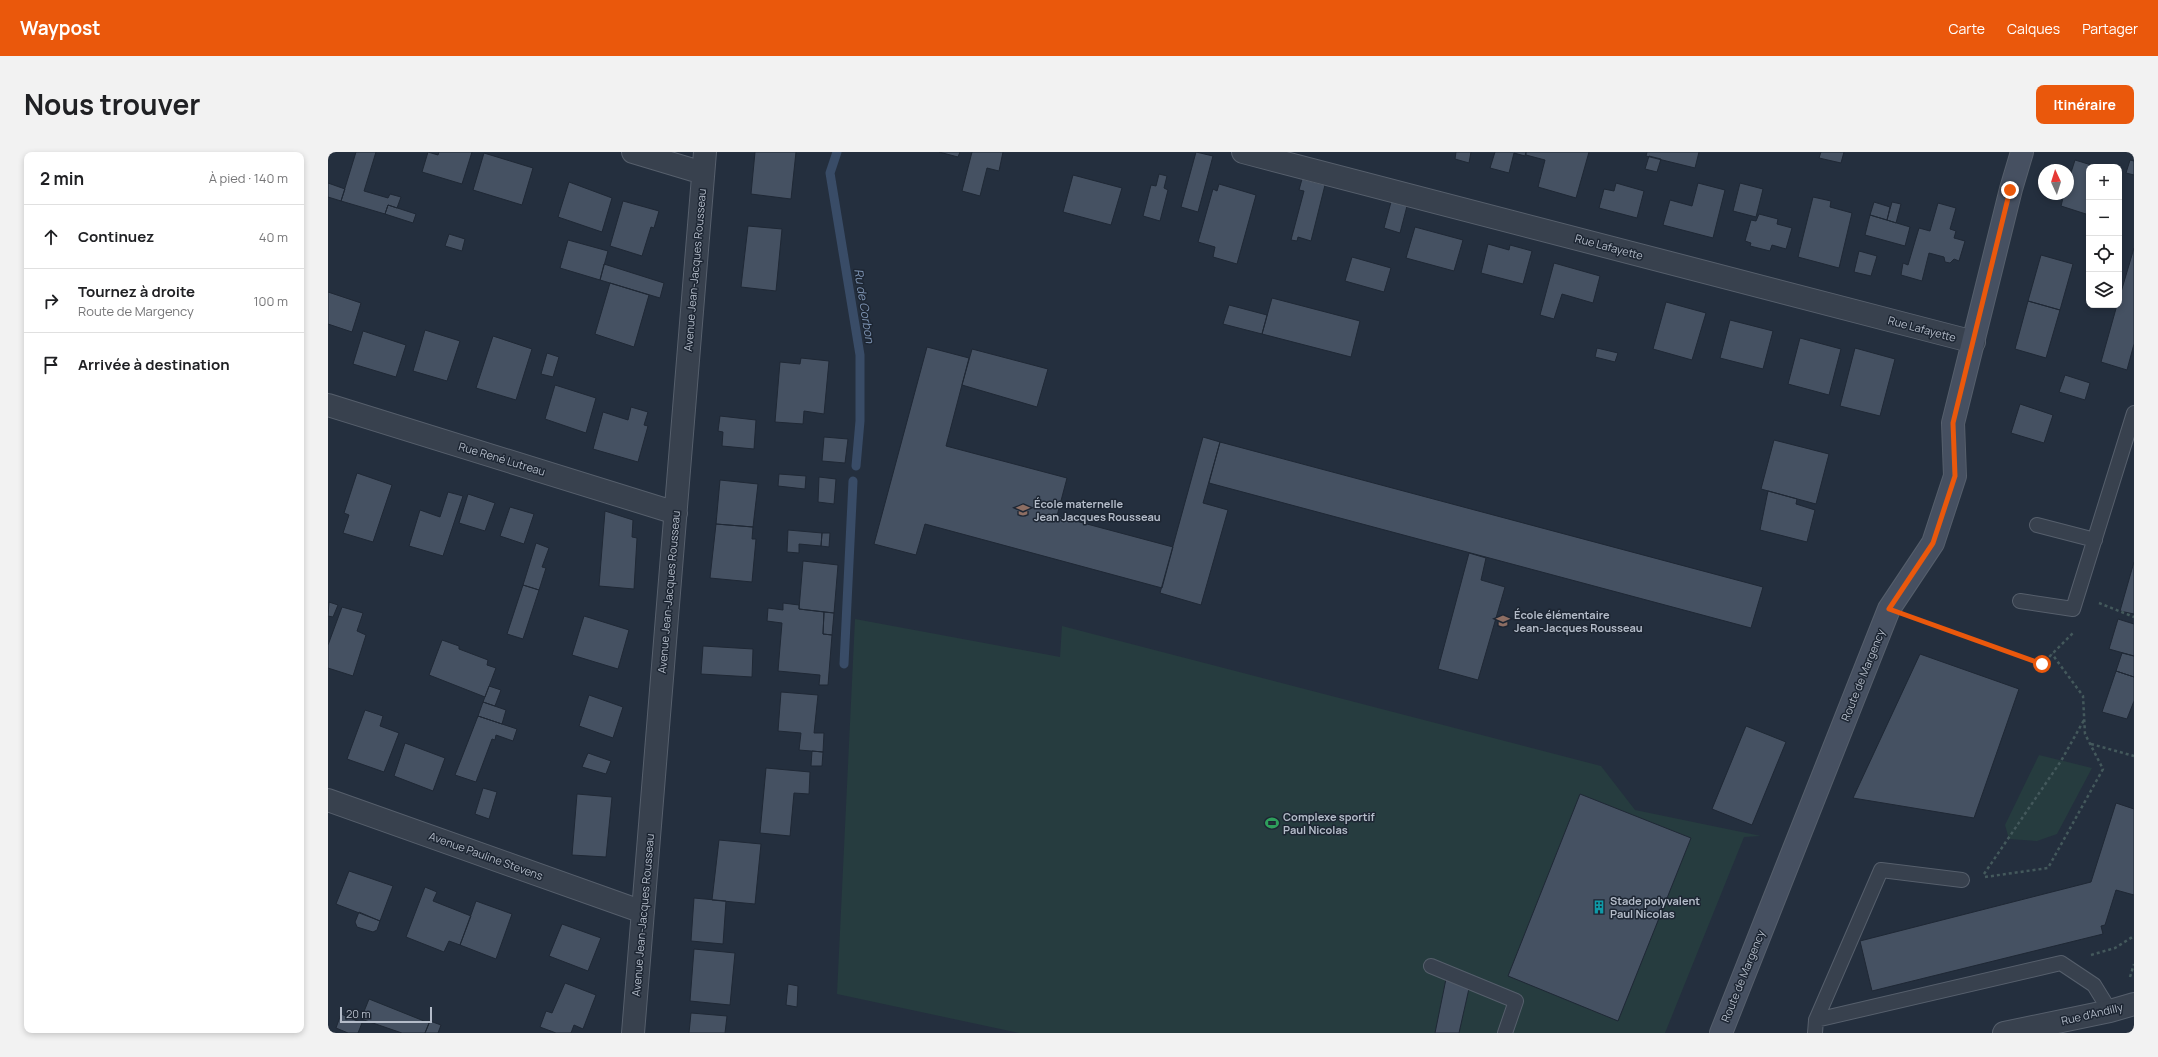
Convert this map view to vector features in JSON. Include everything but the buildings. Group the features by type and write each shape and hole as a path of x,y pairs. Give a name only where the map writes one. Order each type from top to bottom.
{"main road":[{"name":"Route de Margency","path":"1722,1033 1889,609 1933,543 1955,476 1953,423 2010,190 2022,152"}],"street":[{"path":"633,152 703,173"},
{"name":"Avenue Jean-Jacques Rousseau","path":"633,1033 705,152"},
{"name":"Rue Lafayette","path":"1243,152 1974,342"},
{"name":"Rue René Lutreau","path":"328,405 676,513"},
{"name":"Avenue Pauline Stevens","path":"328,800 644,912"},
{"name":"Rue d'Andilly","path":"2004,1033 2110,1011 2134,1004"}],"lane":[{"path":"2020,601 2073,609 2134,413"},
{"path":"2037,525 2095,540"},
{"path":"1816,1027 1881,870 1962,880"},
{"path":"1816,1027 2061,963 2094,985 2110,1011"},
{"path":"1432,966 1516,1001 1505,1033"}],"path":[{"path":"2096,602 2134,617"},
{"path":"1889,609 2042,664 2074,631"},
{"path":"2052,654 2083,696 2085,734 2103,769 2048,868 1982,877 2061,761 2084,720"},
{"path":"2090,744 2134,756"},
{"path":"2061,963 2115,948 2134,936"}],"green space":[{"name":"Complexe sportif Paul Nicolas","path":"855,619 1060,657 1062,626 1601,766 1635,810 1761,836 1744,837 1665,1033 1019,1033 837,994"},
{"path":"2039,755 2092,768 2057,834 2037,841 2009,839 2005,825"}],"waterway":[{"name":"Ru de Corbon","path":"837,152 830,173 860,355 860,421 856,466"},
{"name":"Ru de Corbon","path":"844,664 853,481"}],"place":[{"name":"École maternelle Jean Jacques Rousseau","path":"1023,510"},
{"name":"École élémentaire Jean-Jacques Rousseau","path":"1503,621"},
{"name":"Complexe sportif Paul Nicolas","path":"1272,823"},
{"name":"Stade polyvalent Paul Nicolas","path":"1599,907"}],"route":[{"path":"2010,190 1953,423 1955,476 1933,543 1889,609 2042,664"}]}
